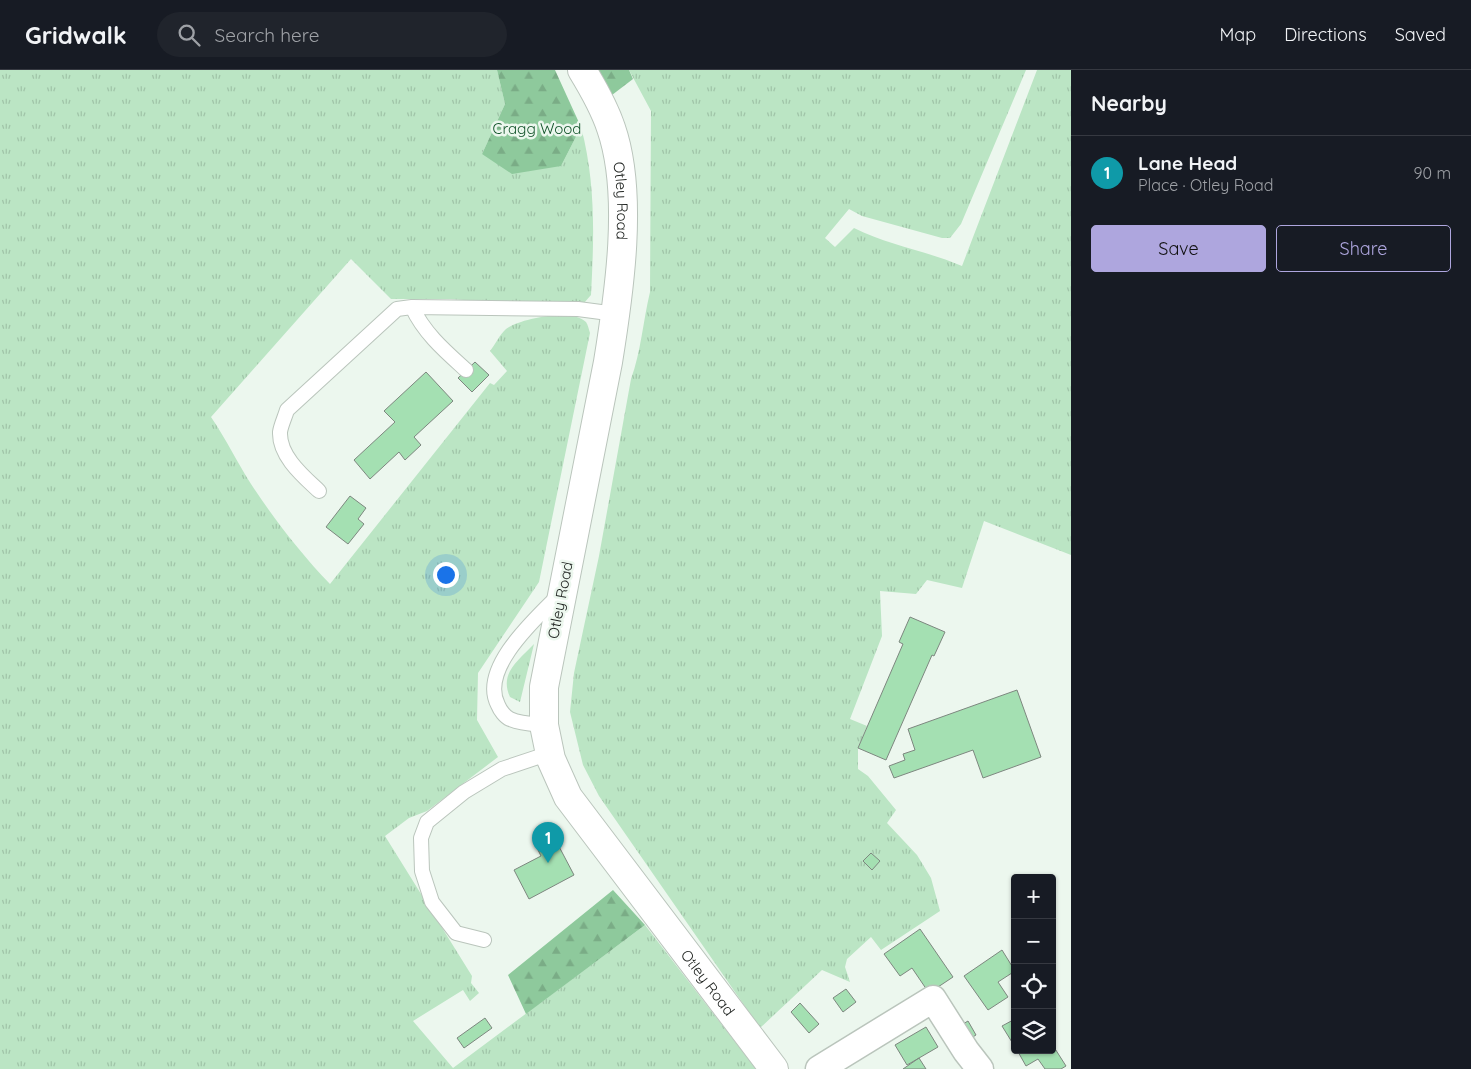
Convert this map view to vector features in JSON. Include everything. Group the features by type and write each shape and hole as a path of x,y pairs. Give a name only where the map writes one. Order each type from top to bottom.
{"street":[{"name":"Otley Road","path":"582,70 596,93 612,129 620,171 623,224 616,314 544,687 544,725 550,753 568,797 774,1069"},
{"path":"819,1069 933,999 966,1051 980,1069"}],"lane":[{"path":"318,491 299,471 283,449 280,432 288,410 397,309 412,307 578,309 616,314"},
{"path":"412,307 419,322 440,346 466,370"},
{"path":"544,725 509,719 499,708 492,695 493,682 497,668 531,623 562,592"},
{"path":"484,940 456,933 432,902 422,871 421,838 427,822 464,792 502,769 550,753"}],"green space":[{"path":"0,70 497,70 505,104 482,154 561,166 581,127 592,190 593,211 591,295 584,303 569,305 552,301 528,305 450,299 391,299 351,259 211,417 251,484 269,510 298,548 330,584 490,383 494,385 507,371 490,351 504,331 523,321 546,316 570,316 586,322 590,333 539,582 478,673 477,720 498,757 427,811 409,818 385,836 472,976 471,983 479,993 470,1001 463,990 413,1021 453,1068 645,925 756,1069 0,1069"},
{"name":"Cragg Wood","path":"497,70 555,70 581,127 561,166 512,174 482,154 505,104"},
{"name":"Cragg Wood","path":"593,70 629,70 633,79 612,95"},
{"path":"629,70 1026,70 961,224 950,238 942,238 862,216 849,209 825,238 835,247 854,228 880,239 962,266 1037,70 1071,70 1071,555 984,521 962,588 927,580 916,594 880,591 882,636 850,719 867,726 858,748 858,769 868,776 896,810 887,823 917,855 931,878 940,911 881,950 871,937 847,959 845,967 850,982 822,970 760,1028 599,796 583,765 570,712 574,673 599,556 631,379 650,292 651,111"},
{"path":"534,644 520,702 510,697 507,681 516,662"},
{"path":"613,890 645,925 526,1014 508,975"}],"building":[{"path":"475,362 489,375 472,392 458,378"},
{"path":"426,372 453,401 414,437 421,445 405,460 399,452 370,479 354,460 395,422 384,411"},
{"path":"350,496 366,508 358,519 364,524 348,544 326,527"},
{"path":"910,617 945,632 934,656 932,655 886,760 858,748 903,644 899,642"},
{"path":"1017,690 1041,757 983,778 973,750 894,778 889,766 905,760 903,754 915,750 908,729"},
{"path":"554,837 574,875 529,899 514,870 541,856 536,846"},
{"path":"871,853 880,861 872,870 863,861"},
{"path":"920,929 953,977 929,993 912,968 900,976 884,954"},
{"path":"1002,950 1011,965 1011,974 998,982 1008,997 988,1010 964,976"},
{"path":"846,989 856,1002 843,1012 833,998"},
{"path":"800,1003 819,1024 809,1033 791,1012"},
{"path":"485,1018 492,1028 464,1048 457,1038"},
{"path":"968,1021 976,1035 966,1041 958,1027"},
{"path":"1011,1021 1011,1041 1002,1026"},
{"path":"926,1027 938,1047 907,1065 895,1045"},
{"path":"1056,1050 1066,1066 1061,1069 1045,1069 1038,1059 1026,1066 1019,1054 1056,1054"},
{"path":"919,1058 926,1069 903,1069"}],"place":[{"name":"Lane Head","path":"548,863"}]}
